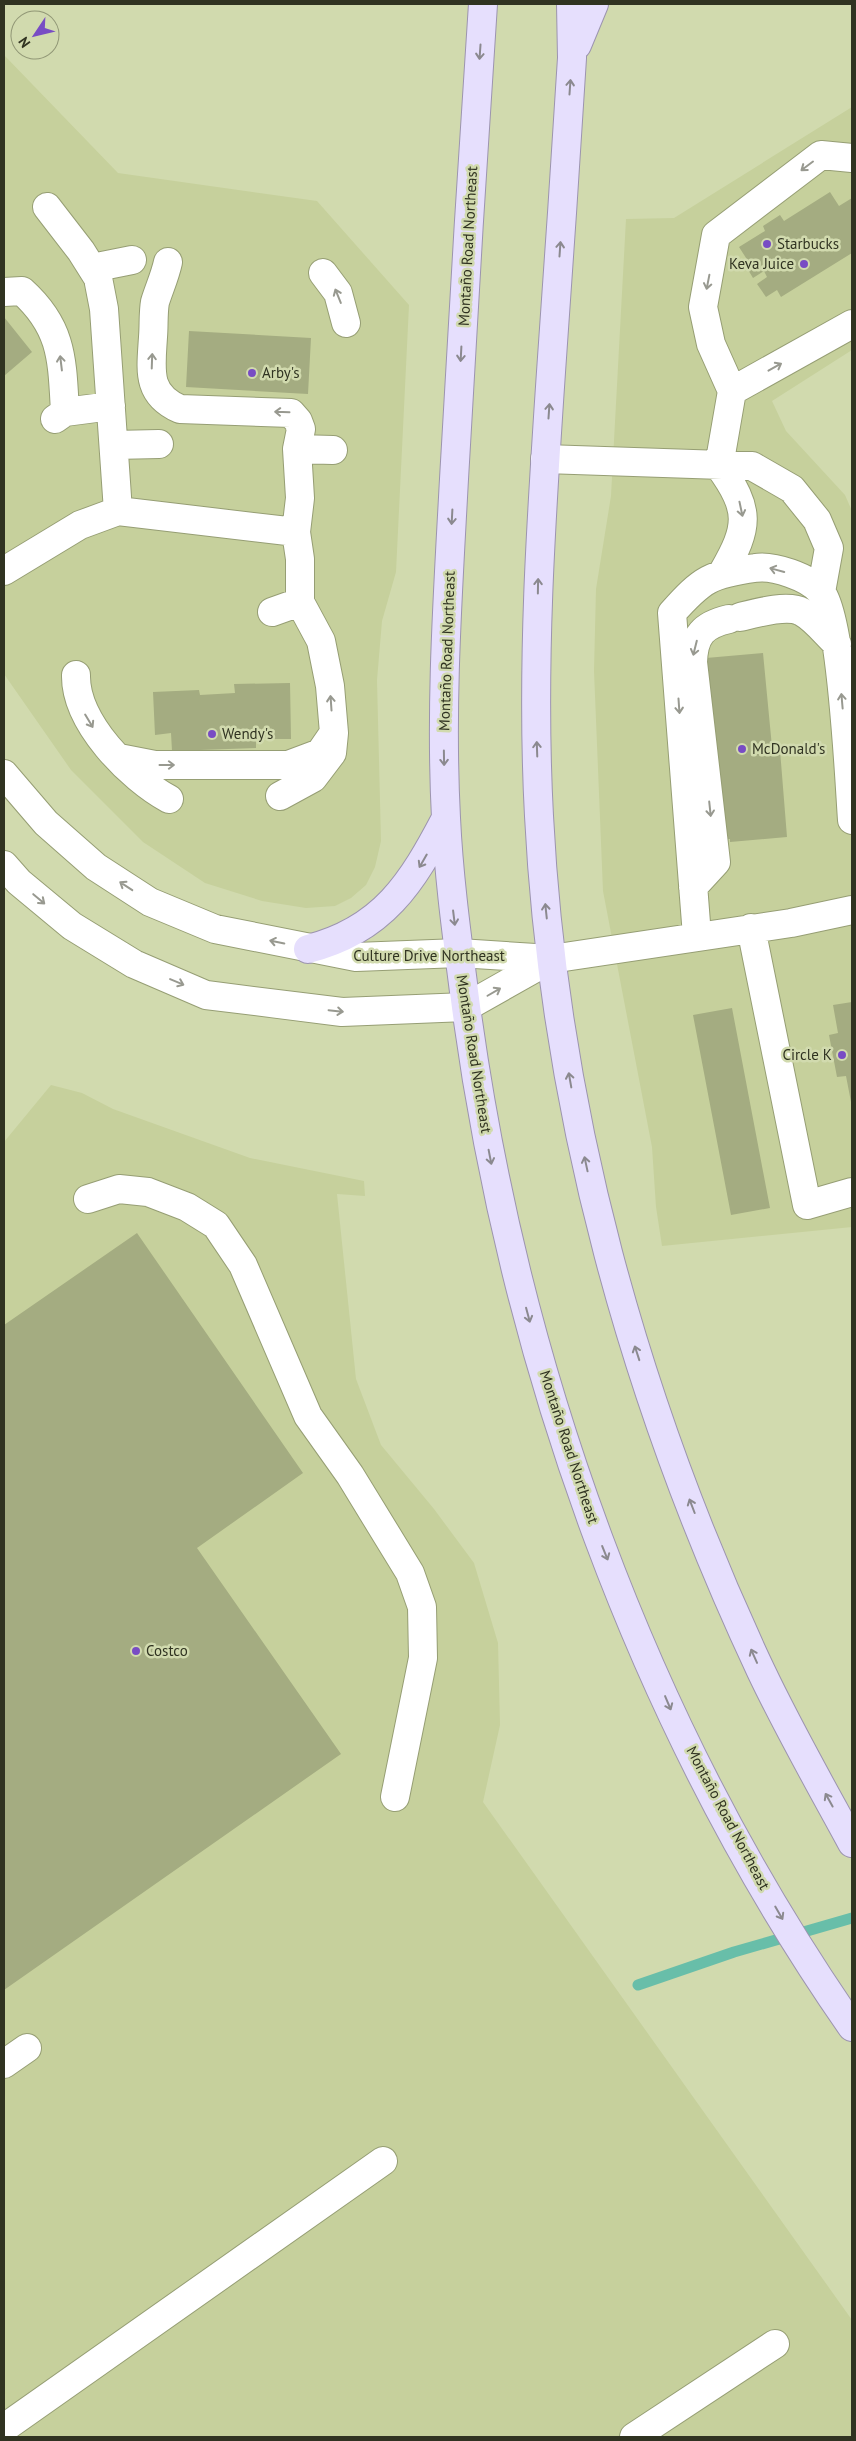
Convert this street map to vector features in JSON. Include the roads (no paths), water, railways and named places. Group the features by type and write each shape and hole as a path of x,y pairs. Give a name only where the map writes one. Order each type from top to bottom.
{"main road":[{"name":"Montaño Road Northeast","path":"483,4 447,623 444,738 446,818 459,953 466,1008 497,1191 538,1356 564,1436 598,1533 672,1712 754,1870 829,1993 852,2027"},
{"path":"571,4 572,58 538,578 536,734 543,873 564,1045 593,1199 636,1351 721,1581 763,1674 852,1843"},
{"path":"572,58 594,4"},
{"path":"308,949 336,942 375,917 407,885 423,862 446,818"}],"street":[{"path":"723,572 736,549 744,527 742,506 733,485 719,466 732,391 711,344 703,307 716,235 821,156 852,158"},
{"path":"47,207 81,250 98,278 104,309 118,511"},
{"path":"92,268 132,260"},
{"path":"168,262 155,304 151,369 156,389 165,402 180,409 291,413 298,421 300,429 297,449 300,498 296,532 300,559 300,602 321,641 330,686 334,733 332,753 313,778 280,796"},
{"path":"322,273 338,293 346,324"},
{"path":"4,292 22,290 38,305 51,324 62,359 60,416 111,406"},
{"path":"732,391 852,324"},
{"path":"114,445 159,444"},
{"path":"297,449 333,450"},
{"path":"545,460 752,466 792,489 817,520 829,548 821,592"},
{"path":"4,571 80,525 118,511 296,532"},
{"path":"697,936 672,613 694,588 723,572 764,566 795,574 821,592 831,611 837,644 852,820"},
{"path":"272,612 300,602"},
{"path":"693,887 716,862 693,662 694,648 700,633 708,626 734,618 767,611 794,610 802,612 837,644"},
{"path":"76,675 76,686 81,707 96,734 118,758 158,794 169,799"},
{"path":"118,758 155,765 288,765 320,753 334,733"},
{"name":"Culture Drive Northeast","path":"4,774 46,823 89,860 150,902 215,929 308,949 356,957 459,953 552,959 852,910"},
{"name":"Culture Drive Northeast","path":"4,865 19,882 72,926 134,964 206,995 342,1012 466,1008 552,959"},
{"path":"751,928 807,1205 852,1192"},
{"path":"88,1199 119,1189 148,1192 187,1207 216,1225 243,1265 308,1416 350,1475 410,1573 422,1607 423,1658 396,1797"},
{"path":"4,2064 27,2048"},
{"path":"4,2428 383,2161"},
{"path":"634,2437 775,2344"}],"waterway":[{"path":"638,1985 734,1952 852,1918"}],"place":[{"name":"Starbucks","path":"767,244"},
{"name":"Keva Juice","path":"804,264"},
{"name":"Arby's","path":"252,373"},
{"name":"Wendy's","path":"212,734"},
{"name":"McDonald's","path":"742,749"},
{"name":"Circle K","path":"842,1055"},
{"name":"Costco","path":"136,1651"}]}
